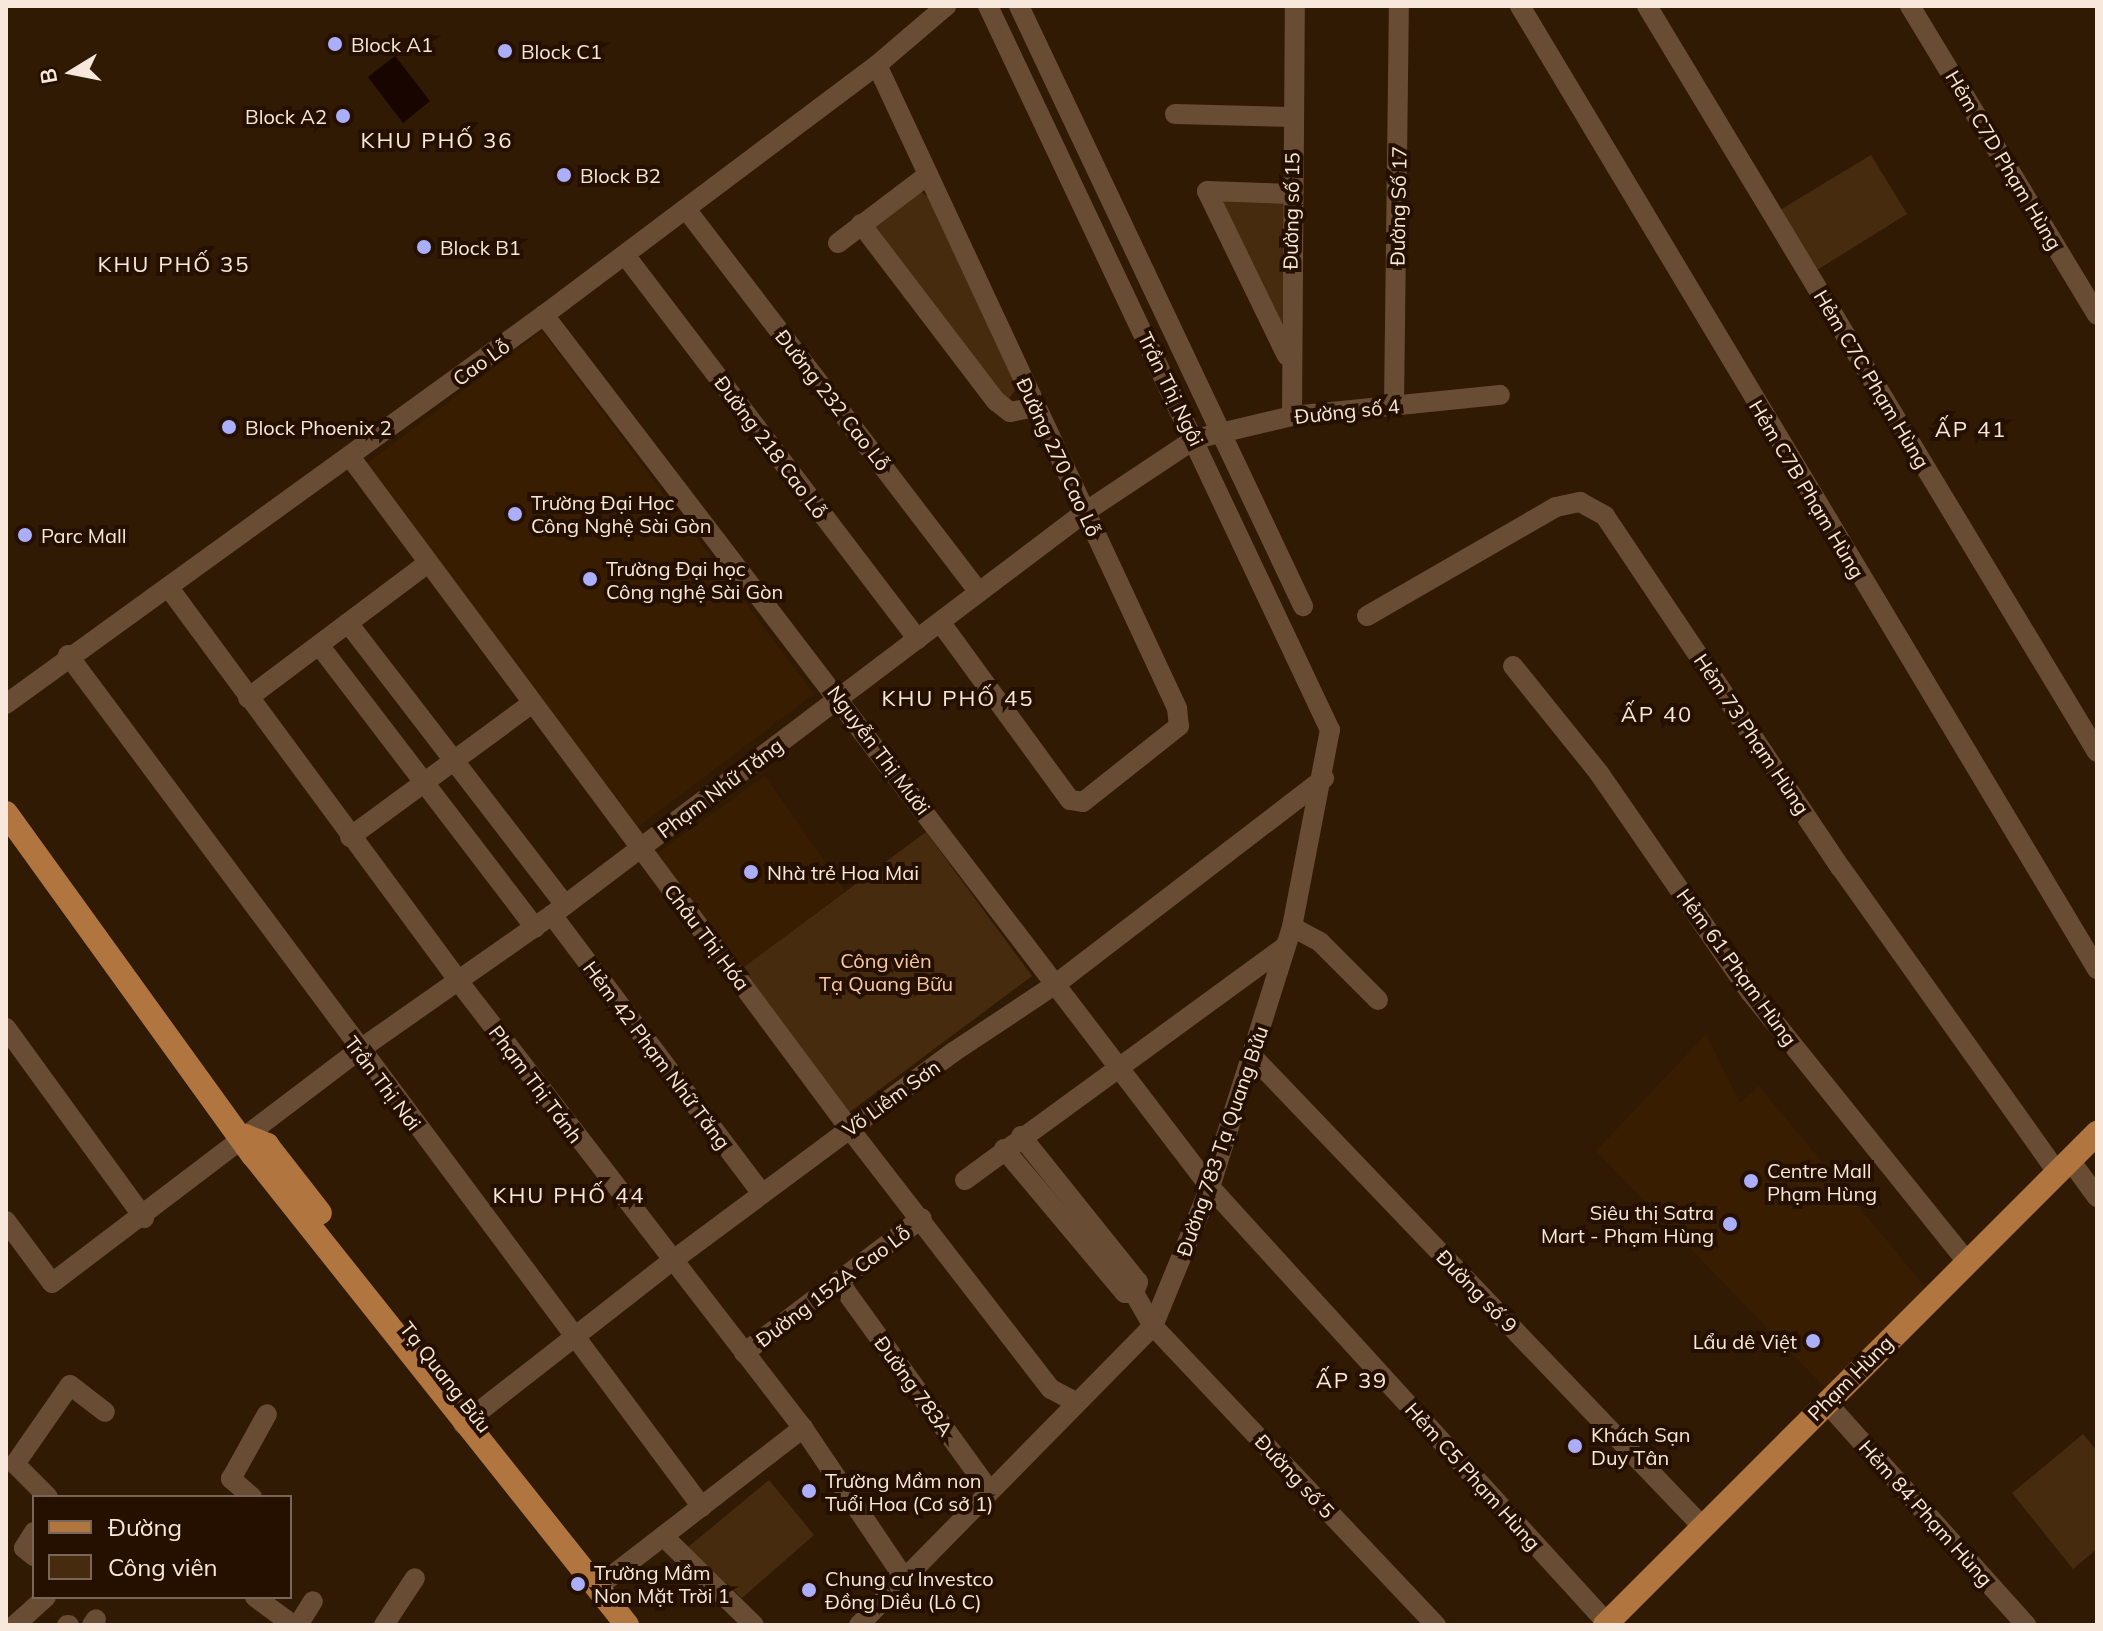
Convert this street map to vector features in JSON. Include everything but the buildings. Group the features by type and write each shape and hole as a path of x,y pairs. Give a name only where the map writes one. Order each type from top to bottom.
{"main road":[{"name":"Tạ Quang Bửu","path":"6,813 245,1136 267,1145 469,1419 600,1584 627,1625"},
{"name":"Phạm Hùng","path":"1606,1624 2097,1133"},
{"name":"Tạ Quang Bửu","path":"600,1584 643,1625"}],"street":[{"name":"Cao Lỗ","path":"6,704 68,655 169,588 351,458 625,255 877,65 946,6"},
{"name":"Trần Thị Ngôi","path":"988,6 1330,730 1324,778"},
{"name":"Trần Thị Ngôi","path":"1019,6 1303,606"},
{"name":"Đường số 15","path":"1292,416 1289,360 1295,6"},
{"name":"Đường Số 17","path":"1394,406 1399,6"},
{"name":"Hẻm C7B Phạm Hùng","path":"1520,6 2097,969"},
{"name":"Hẻm C7C Phạm Hùng","path":"1647,6 2097,752"},
{"name":"Hẻm C7D Phạm Hùng","path":"1910,6 2097,315"},
{"name":"Đường 270 Cao Lỗ","path":"877,65 1180,717 1179,726 1155,749 1083,802 1070,800 940,622"},
{"path":"1175,114 1293,117"},
{"path":"838,243 928,175"},
{"path":"1289,360 1207,191 1291,194"},
{"name":"Đường 232 Cao Lỗ","path":"686,209 979,592"},
{"path":"861,224 996,401 1010,412 1036,407"},
{"name":"Đường 218 Cao Lỗ","path":"625,255 918,639"},
{"name":"Nguyễn Thị Mười","path":"544,315 840,697 1210,1187"},
{"name":"Đường số 4","path":"1195,439 1292,416 1500,395"},
{"name":"Phạm Nhữ Tăng","path":"6,1221 52,1283 144,1218 245,1136 359,1050 535,928 1085,512 1195,439"},
{"name":"Châu Thị Hóa","path":"351,458 849,1128 922,1218 1051,1389 1075,1402"},
{"name":"Hẻm 73 Phạm Hùng","path":"1367,616 1556,507 1580,502 1605,516 1841,868 2064,1166 2097,1197"},
{"path":"248,698 428,563"},
{"name":"Phạm Thị Tánh","path":"169,588 459,982 803,1428 904,1578"},
{"name":"Hẻm 42 Phạm Nhữ Tăng","path":"348,623 454,761 762,1194"},
{"path":"319,645 535,928"},
{"name":"Trần Thị Nơi","path":"68,655 702,1507"},
{"name":"Hẻm 61 Phạm Hùng","path":"1513,666 1599,773 1751,993 1967,1262"},
{"path":"350,837 531,704"},
{"name":"Đường 783 Tạ Quang Bửu","path":"859,1625 1153,1326 1210,1187 1252,1056 1289,937 1324,778"},
{"name":"Võ Liêm Sơn","path":"469,1419 849,1128 1056,984 1324,778"},
{"path":"965,1180 1289,937 1320,942 1378,1000"},
{"path":"6,1028 144,1218"},
{"name":"Đường số 9","path":"1252,1056 1702,1526"},
{"path":"1004,1149 1125,1293 1134,1293 1138,1282 1021,1136"},
{"name":"Hẻm C5 Phạm Hùng","path":"1210,1187 1606,1624"},
{"name":"Đường 152A Cao Lỗ","path":"744,1353 922,1218"},
{"name":"Đường 783A","path":"839,1282 989,1490"},
{"name":"Đường số 5","path":"1134,1293 1153,1326 1436,1625"},
{"path":"46,1495 15,1464 70,1385 105,1412"},
{"name":"Hẻm 84 Phạm Hùng","path":"1826,1402 2026,1625"},
{"path":"250,1495 231,1479 267,1414"},
{"path":"600,1584 803,1428"},
{"path":"32,1535 24,1548 32,1554"},
{"path":"663,1536 754,1625"},
{"path":"384,1625 415,1578"},
{"path":"18,1624 44,1599"},
{"path":"258,1599 295,1625 313,1601"}],"shaded area":[{"path":"395,56 430,101 403,123 368,77"},
{"name":"Trường Đại học Công nghệ Sài Gòn","path":"542,331 814,694 638,827 366,464"},
{"name":"Nhà trẻ Hoa Mai","path":"765,776 845,891 741,969 656,854"},
{"path":"1706,1034 1740,1103 1759,1086 1926,1288 1827,1390 1596,1151"}],"green space":[{"path":"1871,155 1907,214 1817,270 1780,210"},
{"path":"916,189 930,198 1017,388 1009,398 1000,395 871,221"},
{"path":"1211,194 1285,199 1282,327"},
{"name":"Công viên Tạ Quang Bữu","path":"926,832 1032,976 847,1114 741,969"},
{"path":"2083,1434 2097,1451 2097,1549 2073,1569 2012,1493"},
{"path":"769,1480 814,1535 742,1598 688,1547"}],"place":[{"name":"Block A1","path":"335,44"},
{"name":"Block C1","path":"505,51"},
{"name":"Block A2","path":"343,116"},
{"name":"Block B2","path":"564,175"},
{"name":"Block B1","path":"424,247"},
{"name":"Block Phoenix 2","path":"229,427"},
{"name":"Trường Đại Học Công Nghệ Sài Gòn","path":"515,514"},
{"name":"Parc Mall","path":"25,535"},
{"name":"Trường Đại học Công nghệ Sài Gòn","path":"590,579"},
{"name":"Nhà trẻ Hoa Mai","path":"751,872"},
{"name":"Centre Mall Phạm Hùng","path":"1751,1181"},
{"name":"Siêu thị Satra Mart - Phạm Hùng","path":"1730,1224"},
{"name":"Lẩu dê Việt","path":"1813,1341"},
{"name":"Khách Sạn Duy Tân","path":"1575,1446"},
{"name":"Trường Mầm non Tuổi Hoa (Cơ sở 1)","path":"809,1491"},
{"name":"Trường Mầm Non Mặt Trời 1","path":"578,1584"},
{"name":"Chung cư Investco Đồng Diều (Lô C)","path":"809,1590"}],"district":[{"name":"KHU PHỐ 36","path":"437,141"},
{"name":"KHU PHỐ 35","path":"174,265"},
{"name":"ẤP 41","path":"1971,430"},
{"name":"KHU PHỐ 45","path":"958,699"},
{"name":"ẤP 40","path":"1657,715"},
{"name":"KHU PHỐ 44","path":"569,1196"},
{"name":"ẤP 39","path":"1352,1381"}]}
